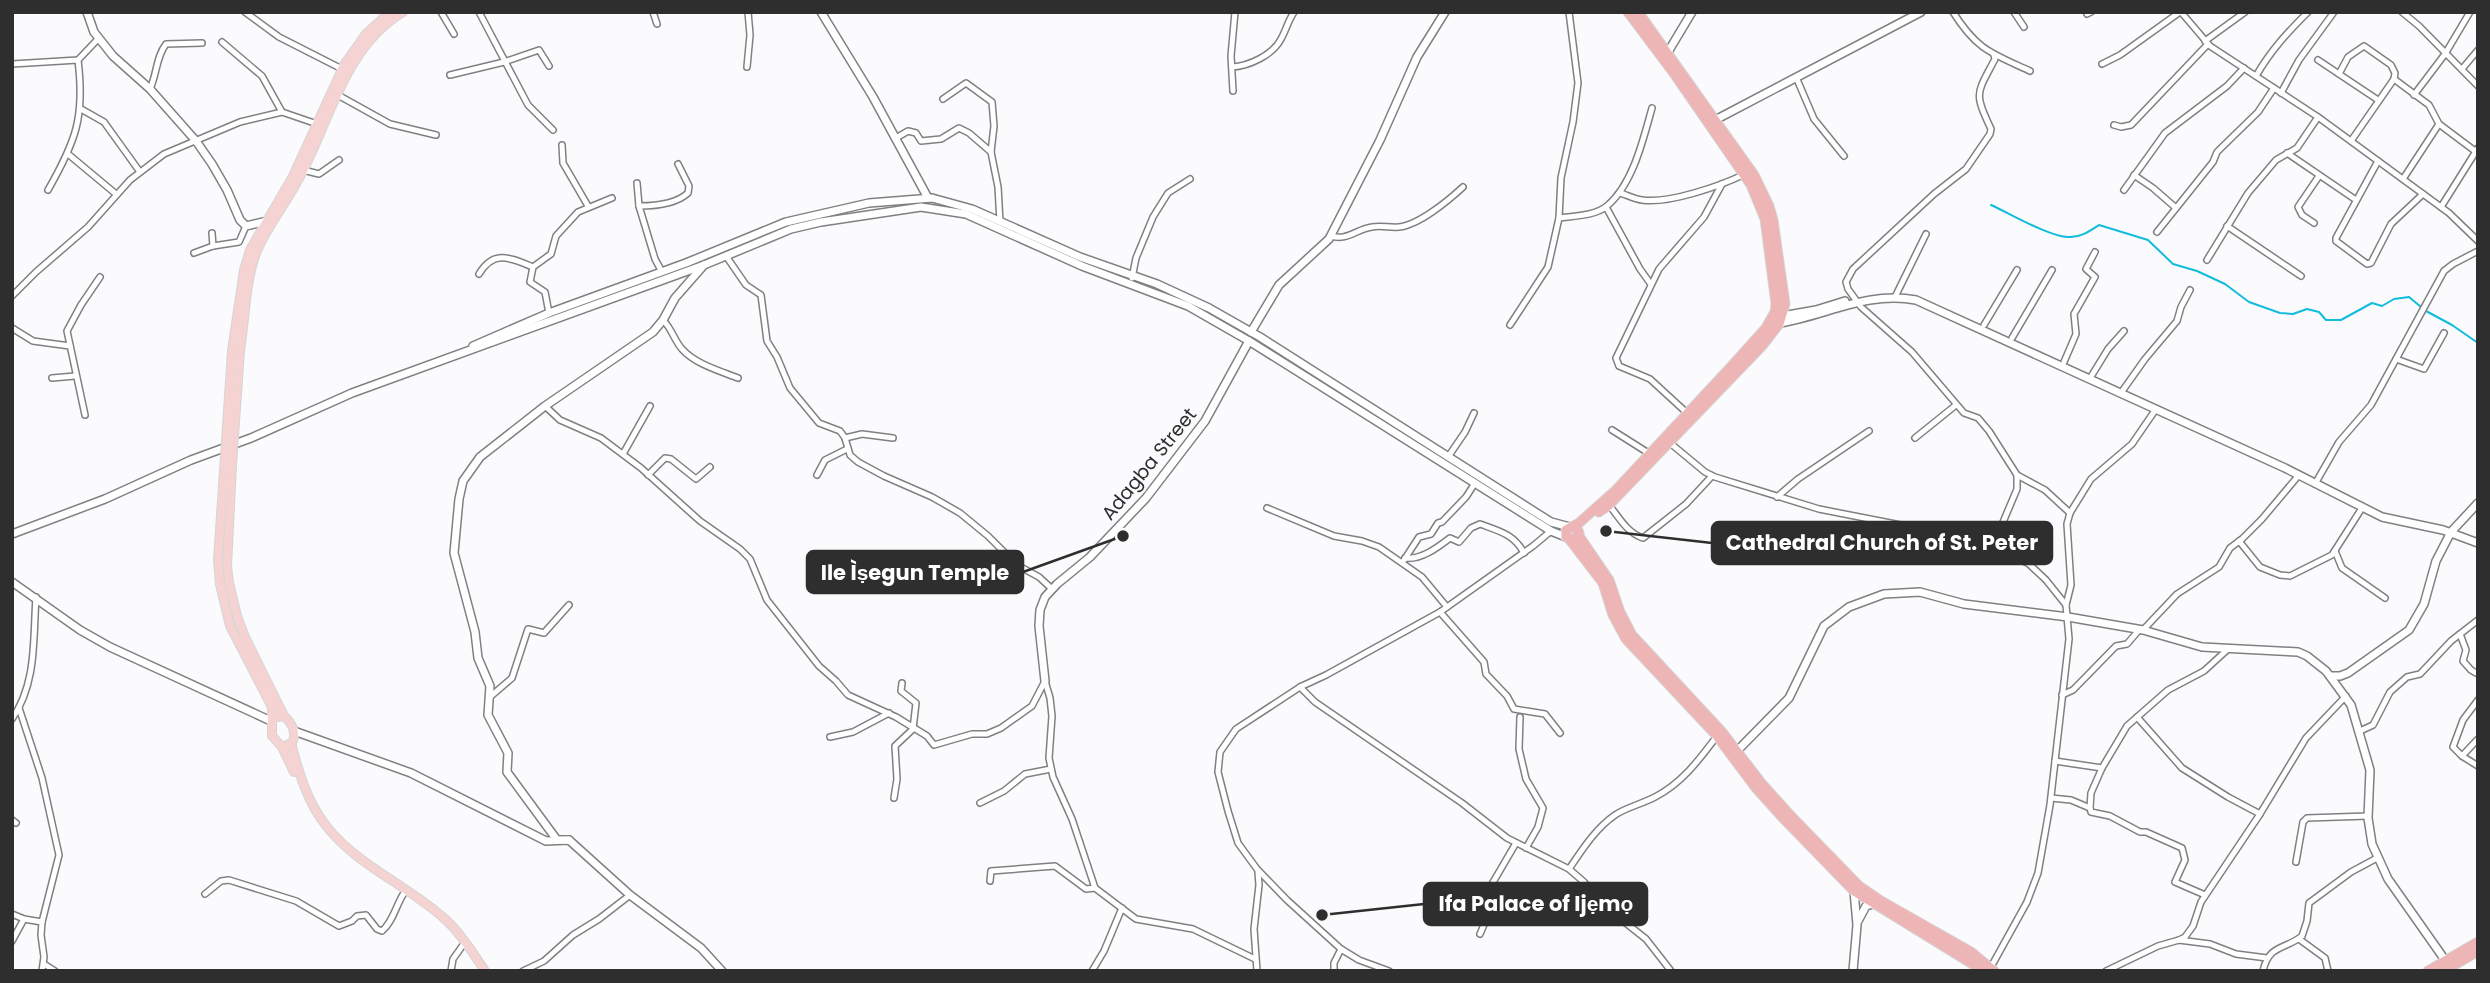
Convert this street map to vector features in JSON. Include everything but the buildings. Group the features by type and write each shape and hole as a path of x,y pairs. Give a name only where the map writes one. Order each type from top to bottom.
{"highway":[{"path":"1572,533 1687,413 1732,372 1766,328 1776,304 1765,219 1758,199 1745,174 1628,12"},
{"path":"1572,533 1609,505 1670,443 1781,319 1785,304 1769,206 1754,175 1717,119 1638,12"},
{"path":"1572,533 1603,583 1613,615 1626,639 1717,736 1756,789 1854,891 1967,959 1990,969"},
{"path":"1572,533 1609,580 1620,612 1632,635 1707,715 1789,814 1859,886 1990,969"},
{"path":"2444,971 2478,942"},
{"path":"2428,971 2451,965 2478,951"}],"main road":[{"path":"290,740 275,741 271,733 269,718 272,707 230,626 218,560 247,257 303,170 342,69 366,34 390,12"},
{"path":"334,93 371,38 403,12"},
{"path":"268,223 320,125"},
{"path":"224,584 244,637 284,716 305,802 324,832 348,854 443,922 483,971"},
{"path":"269,718 284,716"},
{"path":"290,740 309,800 328,828 345,846 446,920 466,942 483,971"}],"street":[{"path":"87,12 98,39 125,69 150,89 196,141 212,164 240,220 246,226"},
{"path":"245,12 279,37 342,69"},
{"path":"441,12 453,34"},
{"path":"479,12 528,105 553,131"},
{"path":"653,12 657,24"},
{"path":"747,67 750,35 748,12"},
{"path":"821,12 896,138 928,198"},
{"path":"1233,91 1235,12"},
{"path":"1232,67 1270,52 1280,42 1294,12"},
{"name":"Adagba Street","path":"1052,589 1090,557 1146,498 1205,421 1279,285 1331,236 1380,140 1417,57 1445,12"},
{"path":"1510,325 1548,267 1559,218 1561,178 1578,83 1569,12"},
{"path":"1668,52 1692,12"},
{"path":"1717,119 1921,12"},
{"path":"1953,12 1970,38 1994,55 2030,71"},
{"path":"2014,12 2024,27"},
{"path":"2102,64 2120,55 2180,12 2207,42 2318,117 2403,179 2458,220 2478,241"},
{"path":"2114,125 2131,125 2207,42 2245,12"},
{"path":"2256,76 2288,30 2308,12"},
{"path":"2281,93 2299,60 2334,12"},
{"path":"2402,12 2478,86"},
{"path":"2414,95 2473,13"},
{"path":"12,64 78,60 98,39"},
{"path":"222,42 262,76 282,112"},
{"path":"150,89 159,56 166,44 202,43"},
{"path":"2339,74 2348,57 2364,46 2394,68 2394,79 2351,141"},
{"path":"450,75 505,62 538,50 549,66"},
{"path":"2462,69 2478,50"},
{"path":"1994,55 1979,87 1979,102 1991,129 1990,134 1966,169 1934,194 1850,272 1846,284 1854,300 1915,355 1956,405 1964,413 1978,418 2017,475 2045,490 2070,513"},
{"path":"48,190 68,154 81,109 78,60"},
{"path":"2318,60 2378,100"},
{"path":"2124,190 2140,164 2165,133 2227,86 2244,68"},
{"path":"1796,77 1814,119 1844,156"},
{"path":"2394,79 2429,105 2439,124 2477,149 2441,207"},
{"path":"943,99 966,83 992,102 994,126 990,152 998,187 1000,222"},
{"path":"2157,232 2213,162 2217,152 2258,112 2274,88"},
{"path":"334,93 390,124 436,135"},
{"path":"1559,218 1606,207 1620,193 1641,146 1652,108"},
{"path":"81,109 104,122 139,172"},
{"path":"12,296 88,227 139,172 164,154 240,122 282,112 320,125"},
{"path":"2207,260 2248,193 2276,160 2297,148 2318,117"},
{"path":"2403,179 2439,124"},
{"path":"896,138 908,131 916,133 921,141 942,138 959,128 969,133 990,152"},
{"path":"562,145 563,163 587,206"},
{"path":"2287,153 2356,200"},
{"path":"68,154 116,194"},
{"path":"303,170 319,174 339,160"},
{"path":"2378,161 2336,241 2369,264 2391,224 2423,194"},
{"path":"639,206 653,206 684,197 688,193 689,186 678,164"},
{"path":"1620,193 1641,200 1678,196 1722,184 1745,174"},
{"path":"2134,175 2176,208"},
{"path":"2314,223 2302,215 2298,207 2319,176"},
{"path":"1132,285 1136,258 1153,217 1168,193 1190,178"},
{"path":"637,183 639,206 655,259 662,272"},
{"path":"1687,413 1650,379 1627,370 1616,358 1650,283 1666,258 1704,217 1722,184"},
{"path":"1331,236 1344,238 1371,227 1407,225 1427,216 1432,209 1463,187"},
{"path":"549,313 545,292 530,282 533,267 551,254 556,236 578,212 587,206 612,198"},
{"path":"12,534 106,499 191,460 251,438 352,393 704,265 726,256 742,244 786,222 869,203 928,198 958,203 1080,257 1192,299 1551,531 1572,533"},
{"path":"411,372 549,313 742,244 821,222 921,207 967,214 1082,267 1188,306 1250,336 1572,533"},
{"path":"1606,207 1650,283"},
{"path":"246,226 268,223"},
{"path":"194,253 213,246 239,242 246,226"},
{"path":"2227,226 2301,276"},
{"path":"212,233 213,246"},
{"path":"1896,295 1926,234"},
{"path":"2316,482 2339,442 2371,405 2421,310 2448,267 2478,251"},
{"path":"2064,362 2076,334 2074,313 2095,278 2086,269 2095,252"},
{"path":"726,256 749,288 761,295 767,341 790,388 818,423 840,431 845,438 847,449 858,463 932,496 960,513 1017,565 1040,577 1052,589 1045,597 1040,610 1040,649 1052,716 1049,758 1053,777 1072,819 1095,888 1136,919 1193,929 1255,959"},
{"path":"479,274 486,263 498,257 533,267"},
{"path":"569,840 557,841 508,772 508,753 488,715 490,686 478,658 475,632 454,553 463,481 480,457 545,406 658,328 675,298 704,265"},
{"path":"1984,325 2017,270"},
{"path":"2012,338 2052,270"},
{"path":"85,415 67,331 100,277"},
{"path":"2123,390 2144,359 2177,321 2190,290"},
{"path":"1896,295 1934,307 2316,482 2362,508 2389,519 2452,530"},
{"path":"1781,319 1814,315 1854,300 1896,295 1925,299 2092,375 2383,514 2452,530 2478,541"},
{"path":"663,320 671,327 683,351 738,378"},
{"path":"12,328 33,341 70,346"},
{"path":"2092,375 2108,349 2124,331"},
{"path":"2396,359 2424,369 2444,333"},
{"path":"52,378 75,376"},
{"path":"1915,438 1956,405"},
{"path":"545,406 560,420 601,438 623,454 699,522 746,554 767,600 819,666 848,695 889,713 927,736 936,745 972,734 987,734 1018,717 1032,706 1045,681"},
{"path":"623,454 650,406"},
{"path":"1990,969 2027,902 2036,879 2051,798 2068,639 2066,605 2071,585 2067,524 2070,513 2091,479 2132,444 2156,409"},
{"path":"1448,457 1474,413"},
{"path":"1612,430 1650,454"},
{"path":"1777,497 1798,479 1869,431"},
{"path":"845,438 862,434 893,438"},
{"path":"1670,443 1712,476 1777,497 1819,509 1993,546 2029,564 2066,605"},
{"path":"817,475 825,460 847,449"},
{"path":"648,475 665,458 671,459 696,479 710,467"},
{"path":"1993,546 2017,489 2017,475"},
{"path":"2062,695 2073,690 2116,646 2127,643 2184,589 2215,570 2230,548 2262,519 2298,475"},
{"path":"1609,505 1634,535 1648,537 1686,504 1712,476"},
{"path":"1403,560 1419,537 1431,534 1475,483"},
{"path":"2331,676 2348,673 2409,630 2424,604 2436,561 2452,530 2478,503"},
{"path":"1266,508 1334,536 1379,547 1403,560 1422,577 1447,607"},
{"path":"2239,541 2260,567 2290,576 2323,562 2335,551 2362,508"},
{"path":"1403,560 1432,552 1450,538 1459,542 1471,528 1480,524 1507,534 1518,541 1524,552"},
{"path":"1389,971 1359,960 1341,949 1257,869 1238,843 1219,772 1220,752 1236,729 1300,687 1440,612 1551,531"},
{"path":"2335,551 2342,568 2385,598"},
{"path":"12,582 80,630 110,647 269,718"},
{"path":"1737,751 1789,698 1824,626 1849,607 1884,594 1914,591 1983,607 2068,617 2141,630 2202,647 2298,652 2331,676 2343,692 2360,731 2370,770 2368,816 2377,858 2396,891 2451,965"},
{"path":"12,719 29,682 33,663 36,597"},
{"path":"491,696 512,678 528,629 544,633 569,605"},
{"path":"1440,612 1483,662 1486,674 1507,696 1514,709 1545,714 1560,733"},
{"path":"2360,731 2373,725 2390,692 2407,677 2420,674 2478,620"},
{"path":"2460,634 2466,650 2463,661 2478,674"},
{"path":"2090,808 2091,793 2120,736 2168,690 2204,671 2227,650"},
{"path":"2106,971 2158,946 2185,937 2193,926 2199,906 2306,738 2343,692 2348,673"},
{"path":"894,798 897,779 895,746 913,729 916,703 901,691 902,683"},
{"path":"1300,687 1315,702 1355,727 1516,843 1569,869 1604,906 1646,939 1671,971"},
{"path":"2478,700 2463,720 2454,747 2462,757 2478,766"},
{"path":"19,708 42,778 58,842 57,870 42,922 43,967 55,971"},
{"path":"830,737 853,732 889,713"},
{"path":"1520,717 1519,749 1526,779 1543,808 1538,827 1526,848"},
{"path":"2137,717 2182,768 2260,814"},
{"path":"1569,869 1605,823 1616,814 1653,799 1676,783 1717,736"},
{"path":"290,740 313,737 411,774 546,841 569,840 630,895 701,948 722,971"},
{"path":"2462,757 2478,739"},
{"path":"2055,761 2102,768"},
{"path":"980,803 1004,791 1025,774 1051,769"},
{"path":"2051,798 2071,800 2090,808 2091,812 2110,816 2140,832 2146,832 2182,848 2185,860 2175,882 2206,895"},
{"path":"2296,862 2302,822 2307,818 2368,816"},
{"path":"1480,934 1489,913 1492,884 1516,843"},
{"path":"2263,971 2267,958 2279,948 2299,939 2305,929 2309,903 2351,872 2377,858"},
{"path":"990,881 993,869 1012,871 1055,866 1086,889 1095,888"},
{"path":"1257,869 1259,879 1254,911 1257,971"},
{"path":"205,894 221,881 229,880 296,901 339,926 357,916 366,915 377,929 382,931 392,920 395,906 404,892"},
{"path":"1853,971 1857,925 1854,891"},
{"path":"523,971 544,961 573,935 630,895"},
{"path":"1857,925 1866,906 1873,904"},
{"path":"1092,971 1104,951 1122,908"},
{"path":"12,914 42,922"},
{"path":"12,941 24,919"},
{"path":"2299,939 2325,958 2328,971"},
{"path":"2179,940 2210,944 2236,954 2267,958"},
{"path":"451,971 453,959 463,945"},
{"path":"701,948 714,971"},
{"path":"1334,971 1334,963 1341,949"}],"waterway":[{"path":"1991,205 2060,236 2085,234 2099,225 2148,240 2173,264 2197,271 2225,284 2249,302 2280,313 2293,314 2307,309 2319,312 2326,320 2341,320 2372,303 2382,306 2394,299 2409,297 2421,307"},
{"path":"2426,311 2478,343"}],"place":[{"name":"Cathedral Church of St. Peter","path":"1606,531"},
{"name":"Ile Ìṣegun Temple","path":"1123,536"},
{"name":"Ifa Palace of Ijẹmọ","path":"1322,915"}]}
